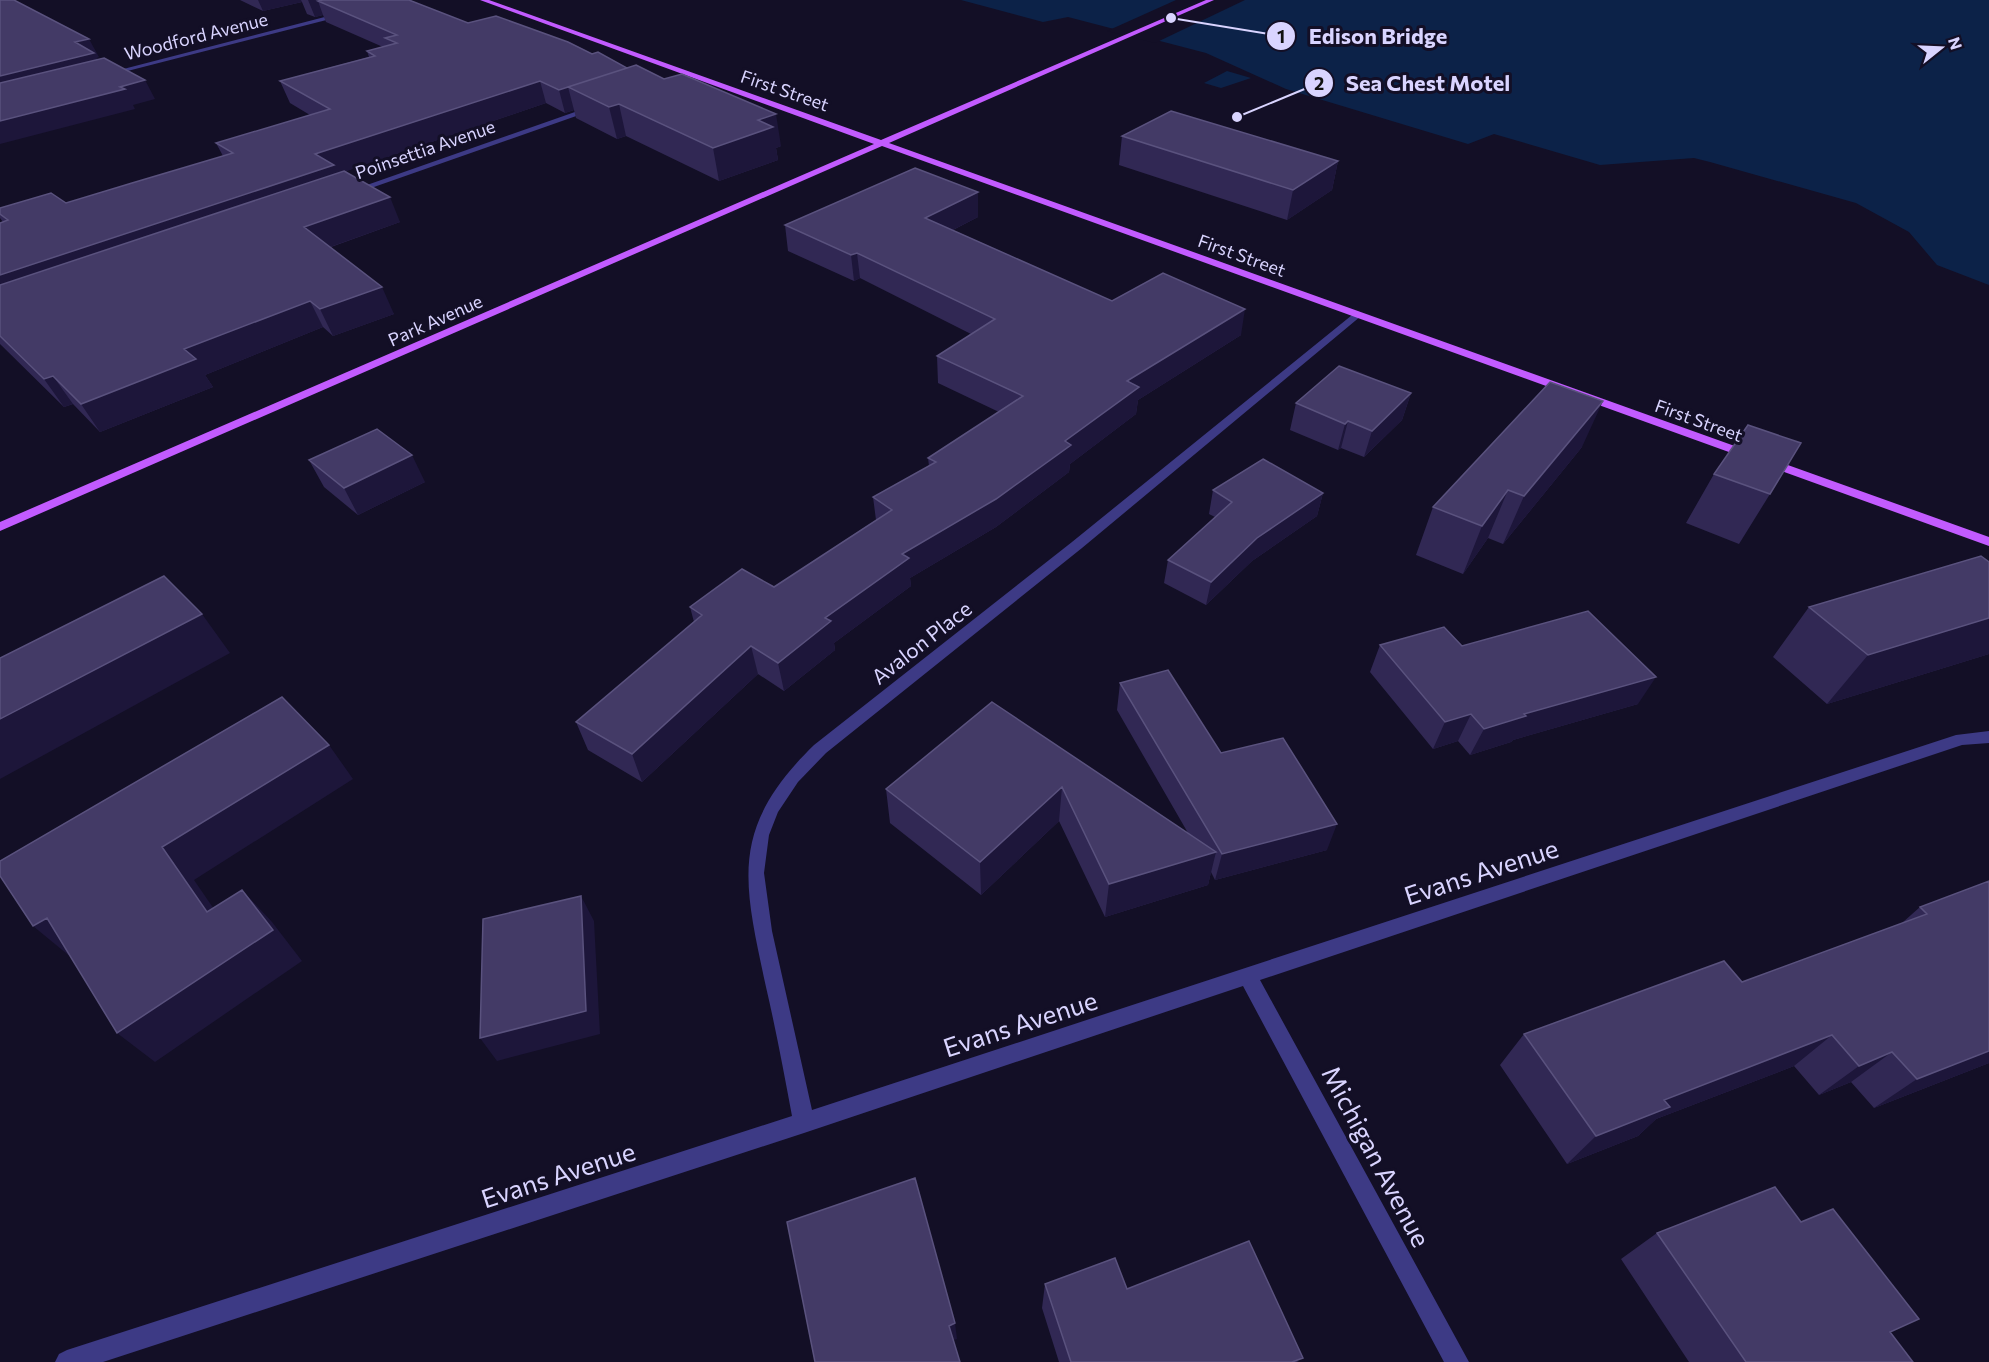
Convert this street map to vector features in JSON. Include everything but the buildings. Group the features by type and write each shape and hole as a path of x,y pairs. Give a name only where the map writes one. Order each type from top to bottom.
{"main road":[{"name":"First Street","path":"483,0 1989,542"},
{"name":"Park Avenue","path":"0,527 1211,0"}],"street":[{"name":"Woodford Avenue","path":"103,76 353,12"},
{"path":"680,79 691,75"},
{"name":"Poinsettia Avenue","path":"339,196 606,104"},
{"name":"Avalon Place","path":"804,1123 759,910 755,870 760,836 771,808 792,776 820,749 1077,545 1356,314"},
{"name":"Evans Avenue","path":"67,1362 804,1123 1962,739 1989,737"},
{"name":"Michigan Avenue","path":"1248,976 1457,1362"}],"water":[{"path":"961,0 1989,0 1989,285 1937,265 1909,232 1856,203 1710,162 1694,158 1600,165 1494,134 1468,144 1286,89 1206,53 1068,17 1043,22"},
{"path":"1227,71 1251,78 1221,88 1204,83"}],"pier":[{"path":"1176,0 1245,0 1155,43 1107,31"}],"place":[{"name":"Edison Bridge","path":"1171,18"},
{"name":"Sea Chest Motel","path":"1237,117"}]}
